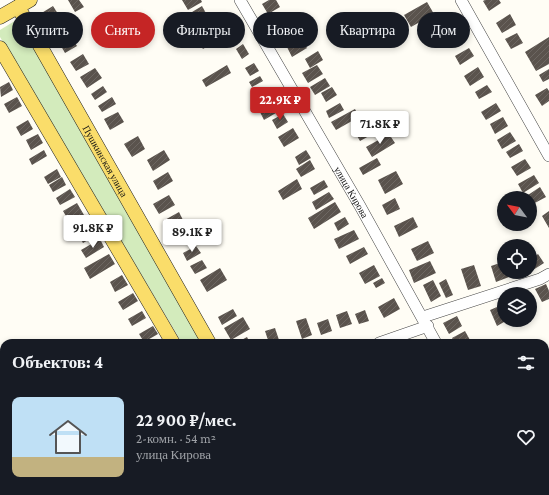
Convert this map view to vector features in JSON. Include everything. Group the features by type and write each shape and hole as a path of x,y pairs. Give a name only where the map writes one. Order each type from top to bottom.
{"main road":[{"path":"0,17 20,2"},
{"name":"Пушкинская улица","path":"20,2 207,339"},
{"path":"0,48 171,339"}],"street":[{"name":"улица Кирова","path":"240,0 426,322 434,339"},
{"path":"461,0 549,156"},
{"path":"388,339 426,322 540,279 549,274"}],"green space":[{"path":"12,23 12,48 35,48 206,339 180,339 0,37 0,30"}],"building":[{"path":"68,0 79,0 84,7 75,12"},
{"path":"182,0 201,0 202,2 188,10"},
{"path":"269,0 276,0 280,7 271,12 267,12 262,4"},
{"path":"499,0 501,3 489,11 483,1"},
{"path":"427,2 433,12 417,12 417,24 411,27 409,24 409,12"},
{"path":"53,6 57,12 43,12"},
{"path":"202,6 205,12 192,12"},
{"path":"510,14 516,25 502,33 496,23"},
{"path":"517,33 523,43 511,49 505,39"},
{"path":"549,37 549,64 536,71 525,52"},
{"path":"245,47 249,54 242,59 236,49"},
{"path":"62,48 74,48 65,53"},
{"path":"288,48 307,48 292,57"},
{"path":"469,48 474,56 460,65 455,56"},
{"path":"318,51 323,60 310,68 305,59"},
{"path":"83,54 89,64 76,71 70,62"},
{"path":"254,63 259,71 250,76 245,68"},
{"path":"227,65 231,73 206,87 202,80"},
{"path":"317,65 323,74 308,83 302,73"},
{"path":"478,67 484,77 470,86 464,76"},
{"path":"95,68 102,78 87,88 80,77"},
{"path":"549,69 549,79 543,82 539,75"},
{"path":"260,76 263,81 252,87 249,82"},
{"path":"325,78 330,86 315,95 310,87"},
{"path":"9,82 13,90 1,97 0,87"},
{"path":"487,85 492,92 479,99 475,92"},
{"path":"103,86 107,92 95,100 91,94"},
{"path":"332,87 337,95 326,102 321,93"},
{"path":"547,88 549,91 549,101 542,106 535,95"},
{"path":"269,89 273,95 256,106 252,99"},
{"path":"17,97 22,106 9,113 4,104"},
{"path":"112,97 116,104 102,112 98,106"},
{"path":"275,101 281,110 264,120 259,110"},
{"path":"340,103 344,110 329,118 326,111"},
{"path":"496,103 501,111 486,120 481,112"},
{"path":"355,109 359,117 336,130 331,122"},
{"path":"118,112 124,122 110,130 104,119"},
{"path":"283,114 288,122 277,129 272,120"},
{"path":"503,117 508,126 495,134 490,124"},
{"path":"28,120 33,129 21,136 16,127"},
{"path":"378,122 382,129 360,141 356,134"},
{"path":"293,128 299,138 284,147 278,137"},
{"path":"510,132 516,141 502,149 497,140"},
{"path":"38,134 43,143 31,150 26,140"},
{"path":"389,134 395,143 372,157 366,147"},
{"path":"138,136 145,149 132,157 124,144"},
{"path":"519,144 523,151 510,158 506,152"},
{"path":"44,150 47,156 32,165 29,159"},
{"path":"164,150 170,160 153,171 147,160"},
{"path":"306,150 311,158 299,165 295,157"},
{"path":"377,158 381,165 363,175 359,168"},
{"path":"525,159 531,168 517,176 511,167"},
{"path":"310,160 315,169 301,177 296,169"},
{"path":"57,169 61,177 48,184 44,177"},
{"path":"396,171 403,184 385,194 378,180"},
{"path":"168,172 173,181 158,190 153,181"},
{"path":"534,175 539,183 526,191 522,191 518,184"},
{"path":"62,177 66,185 53,192 49,185"},
{"path":"297,179 302,189 283,200 278,191"},
{"path":"324,180 328,187 314,195 310,188"},
{"path":"540,187 546,197 537,202 537,191 534,191"},
{"path":"70,189 75,197 60,205 56,198"},
{"path":"329,192 334,199 316,210 312,202"},
{"path":"169,195 175,205 159,214 153,204"},
{"path":"395,198 400,209 387,215 382,205"},
{"path":"335,202 341,212 314,229 308,218"},
{"path":"77,203 84,215 70,223 63,211"},
{"path":"549,211 549,228 542,216"},
{"path":"179,212 184,222 169,231 163,221"},
{"path":"345,217 349,224 338,231 334,223"},
{"path":"413,217 418,227 399,237 394,226"},
{"path":"92,227 97,235 83,243 78,235"},
{"path":"354,230 359,239 339,249 334,239"},
{"path":"184,231 188,238 178,245 173,237"},
{"path":"100,239 104,247 86,258 81,250"},
{"path":"428,241 434,253 417,261 411,249"},
{"path":"196,246 201,253 187,261 183,253"},
{"path":"364,247 368,254 350,264 346,256"},
{"path":"109,254 115,264 90,279 84,268"},
{"path":"537,255 544,263 537,267"},
{"path":"202,260 207,268 195,274 190,266"},
{"path":"430,261 436,273 414,283 409,270"},
{"path":"497,264 497,279 504,279 496,282 491,266"},
{"path":"374,265 380,276 365,284 359,273"},
{"path":"474,265 481,286 468,290 461,269"},
{"path":"220,268 227,280 207,292 200,280"},
{"path":"122,275 128,285 115,292 110,282"},
{"path":"382,278 385,283 376,288 373,283"},
{"path":"446,279 453,295 446,298 439,283"},
{"path":"433,280 441,296 431,302 423,285"},
{"path":"546,284 549,291 549,299 542,302 537,293 537,288"},
{"path":"133,293 138,301 123,310 118,302"},
{"path":"394,298 400,309 384,318 378,307"},
{"path":"497,307 497,326 490,310"},
{"path":"233,309 237,316 222,325 218,317"},
{"path":"365,310 369,321 359,324 355,314"},
{"path":"142,311 146,318 132,326 128,319"},
{"path":"347,311 352,324 340,328 336,315"},
{"path":"457,316 462,326 449,334 443,323"},
{"path":"243,317 250,329 230,339 224,328"},
{"path":"306,318 312,335 302,339 296,321"},
{"path":"328,319 332,331 321,335 317,323"},
{"path":"153,326 158,334 149,339 142,339 139,334"},
{"path":"275,328 279,339 268,339 265,331"},
{"path":"465,331 469,339 453,339"}]}
